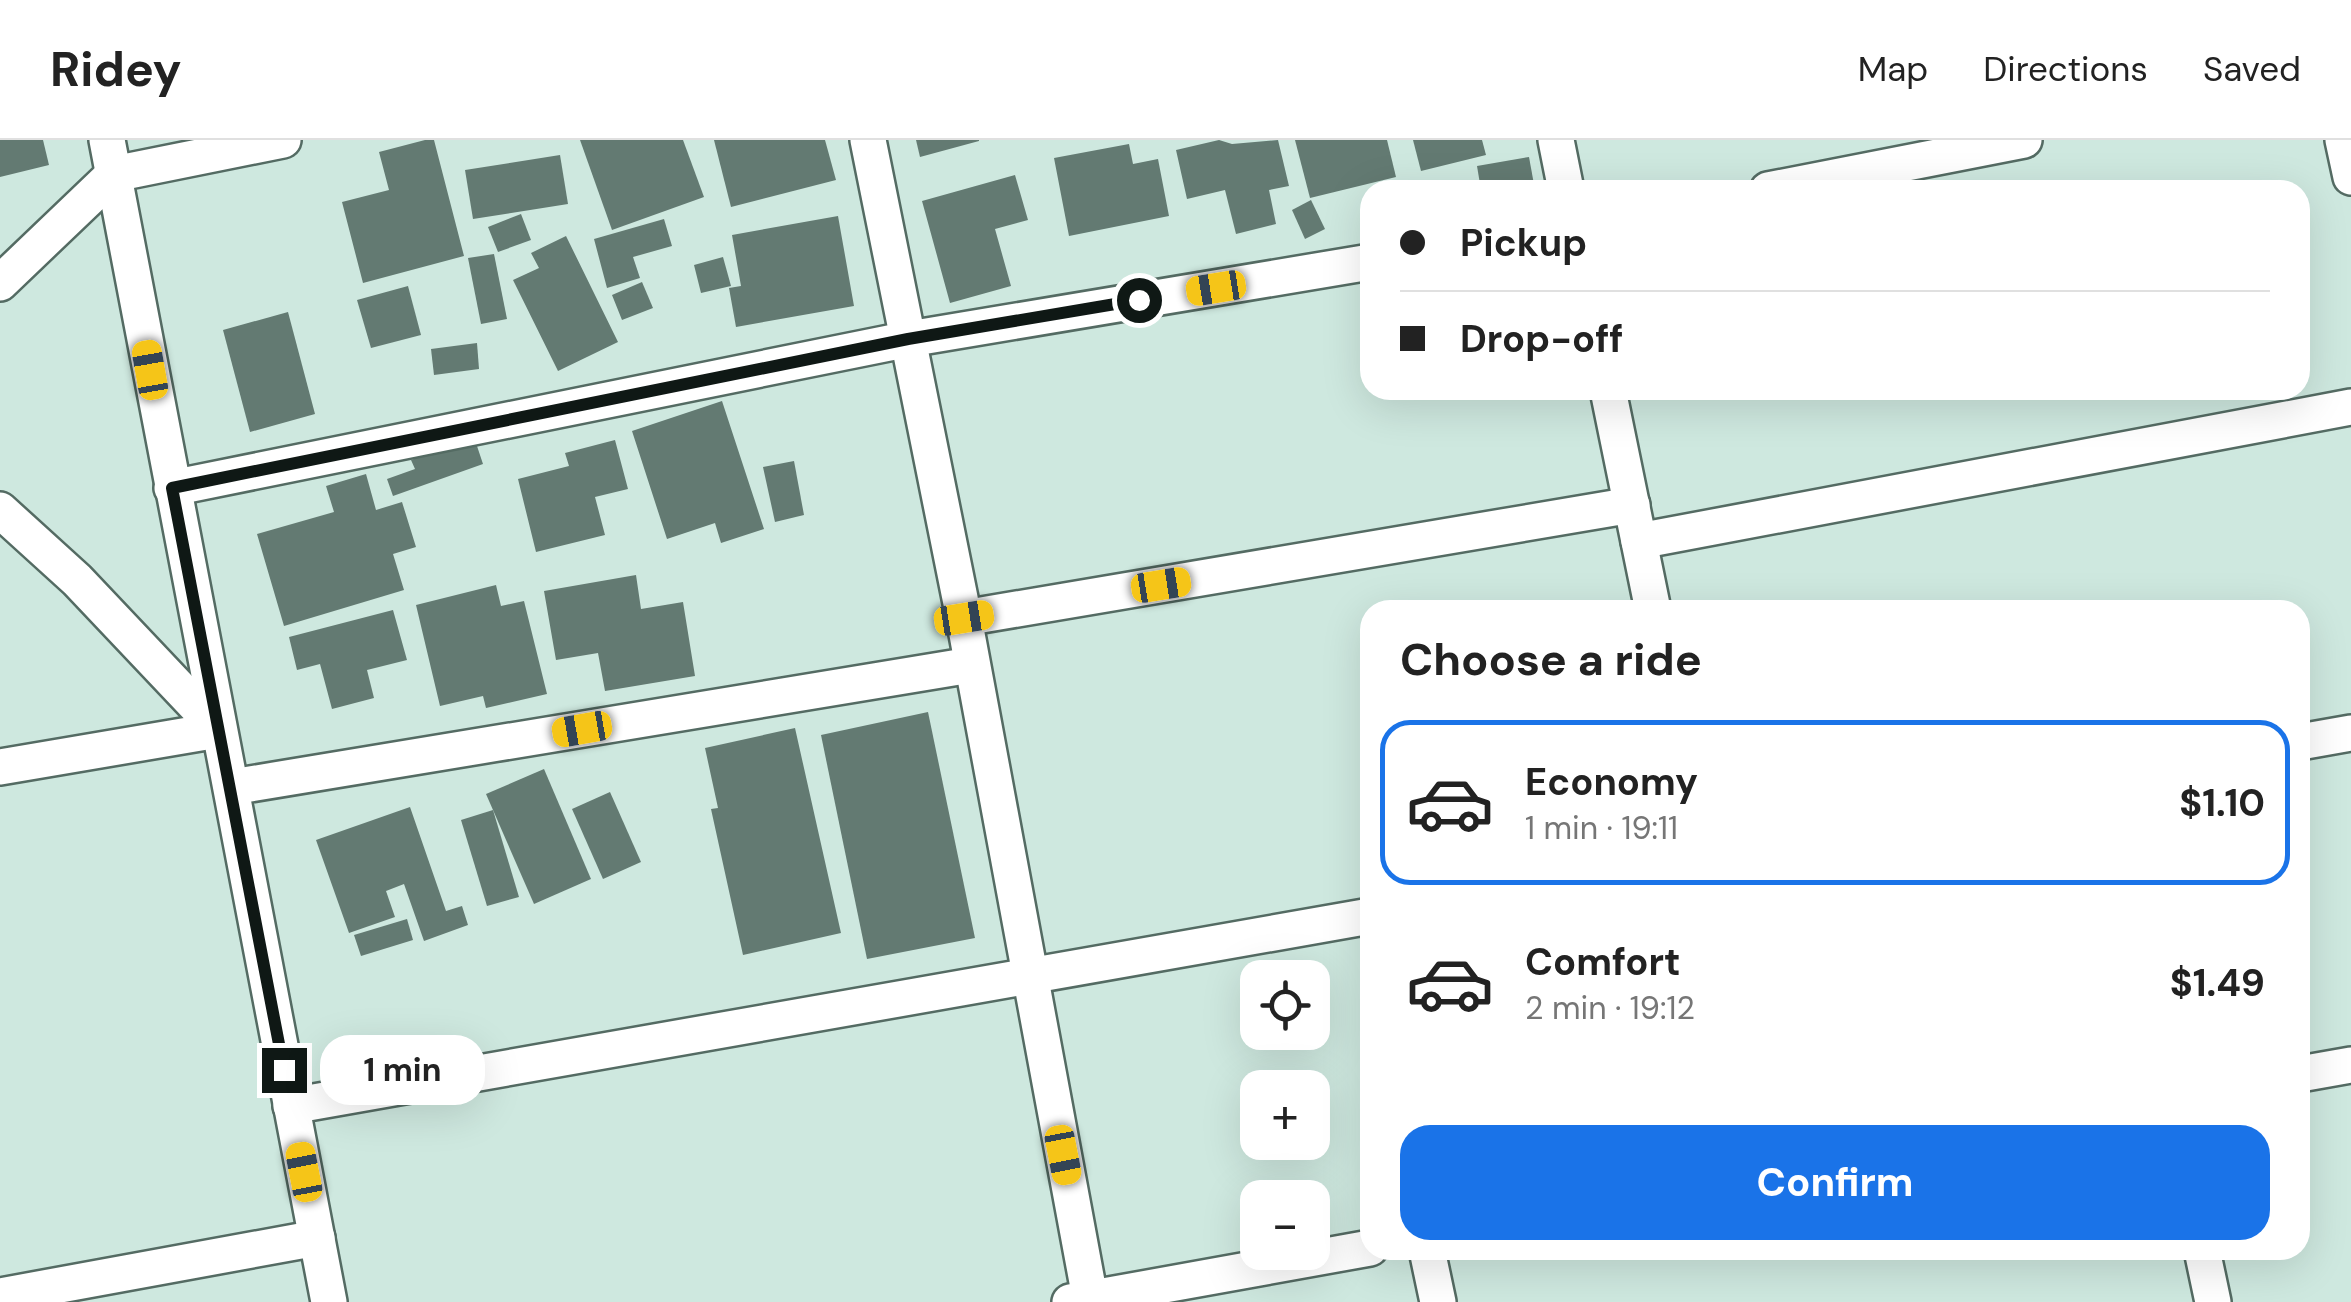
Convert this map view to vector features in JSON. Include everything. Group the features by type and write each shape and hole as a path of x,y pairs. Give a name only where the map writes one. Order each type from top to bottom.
{"street":[{"path":"0,283 111,157 284,140"},
{"path":"868,140 964,618 1029,976 1080,1300 1360,1250"},
{"path":"1556,140 1564,180"},
{"path":"1819,180 2024,140"},
{"path":"2343,140 2351,177"},
{"path":"111,157 329,1302"},
{"path":"172,488 908,339 1360,264"},
{"path":"1610,400 1651,600"},
{"path":"1639,541 2351,407"},
{"path":"964,618 1632,505"},
{"path":"0,510 77,580 218,730"},
{"path":"232,787 971,665"},
{"path":"0,767 218,730"},
{"path":"2310,740 2351,733"},
{"path":"291,1106 1360,918"},
{"path":"2310,1072 2351,1065"},
{"path":"0,1296 317,1238"},
{"path":"1429,1260 1438,1302"},
{"path":"2204,1260 2213,1302"}],"building":[{"path":"0,140 43,140 49,165 0,177"},
{"path":"434,140 464,256 363,283 342,202 389,190 379,152"},
{"path":"580,140 683,140 704,197 612,230"},
{"path":"714,140 825,140 836,180 731,207"},
{"path":"916,140 979,140 979,141 920,157"},
{"path":"1219,140 1232,144 1278,140 1289,186 1269,190 1276,224 1236,234 1225,190 1187,199 1176,150"},
{"path":"1295,140 1387,140 1396,177 1360,180 1360,186 1310,198"},
{"path":"1413,140 1482,140 1486,155 1421,171"},
{"path":"1129,144 1133,164 1158,159 1169,216 1069,236 1054,158"},
{"path":"560,155 568,204 473,219 465,170"},
{"path":"1529,157 1533,180 1479,180 1477,166"},
{"path":"1015,175 1028,220 995,229 1011,286 950,303 922,201"},
{"path":"1311,200 1325,229 1305,239 1292,210"},
{"path":"521,214 531,240 498,252 488,227"},
{"path":"838,216 854,306 736,327 729,288 741,286 732,235"},
{"path":"664,219 672,246 633,257 640,278 607,288 594,239"},
{"path":"566,236 618,342 558,371 513,280 539,268 531,253"},
{"path":"494,254 507,319 481,324 468,258"},
{"path":"723,257 731,286 701,293 694,265"},
{"path":"642,282 653,308 622,320 612,295"},
{"path":"408,286 421,335 371,348 357,300"},
{"path":"288,312 315,414 250,432 223,330"},
{"path":"477,343 479,369 434,375 431,349"},
{"path":"722,401 764,529 721,543 715,523 667,539 632,431"},
{"path":"474,437 483,464 393,496 387,479 415,469 411,460"},
{"path":"615,440 628,489 595,497 605,535 536,552 518,479 569,466 565,453"},
{"path":"794,461 804,515 775,522 763,467"},
{"path":"366,474 376,510 402,502 416,547 393,554 404,590 284,626 257,534 334,512 326,486"},
{"path":"636,575 641,609 683,602 695,676 605,691 598,653 556,660 544,591"},
{"path":"496,585 501,606 524,601 547,694 486,708 483,696 440,706 416,605"},
{"path":"393,610 407,660 367,670 374,698 332,709 320,664 297,670 289,637"},
{"path":"928,712 975,938 867,959 821,735"},
{"path":"795,728 841,933 743,955 711,809 718,808 705,748"},
{"path":"544,769 591,879 534,904 486,794"},
{"path":"610,792 641,862 603,879 572,809"},
{"path":"410,807 446,911 462,906 468,925 424,941 404,884 386,891 395,917 349,933 316,840"},
{"path":"493,810 519,897 487,906 461,820"},
{"path":"407,919 413,940 361,956 354,935"}],"route":[{"path":"284,1070 172,488 908,339 1139,300"}]}
